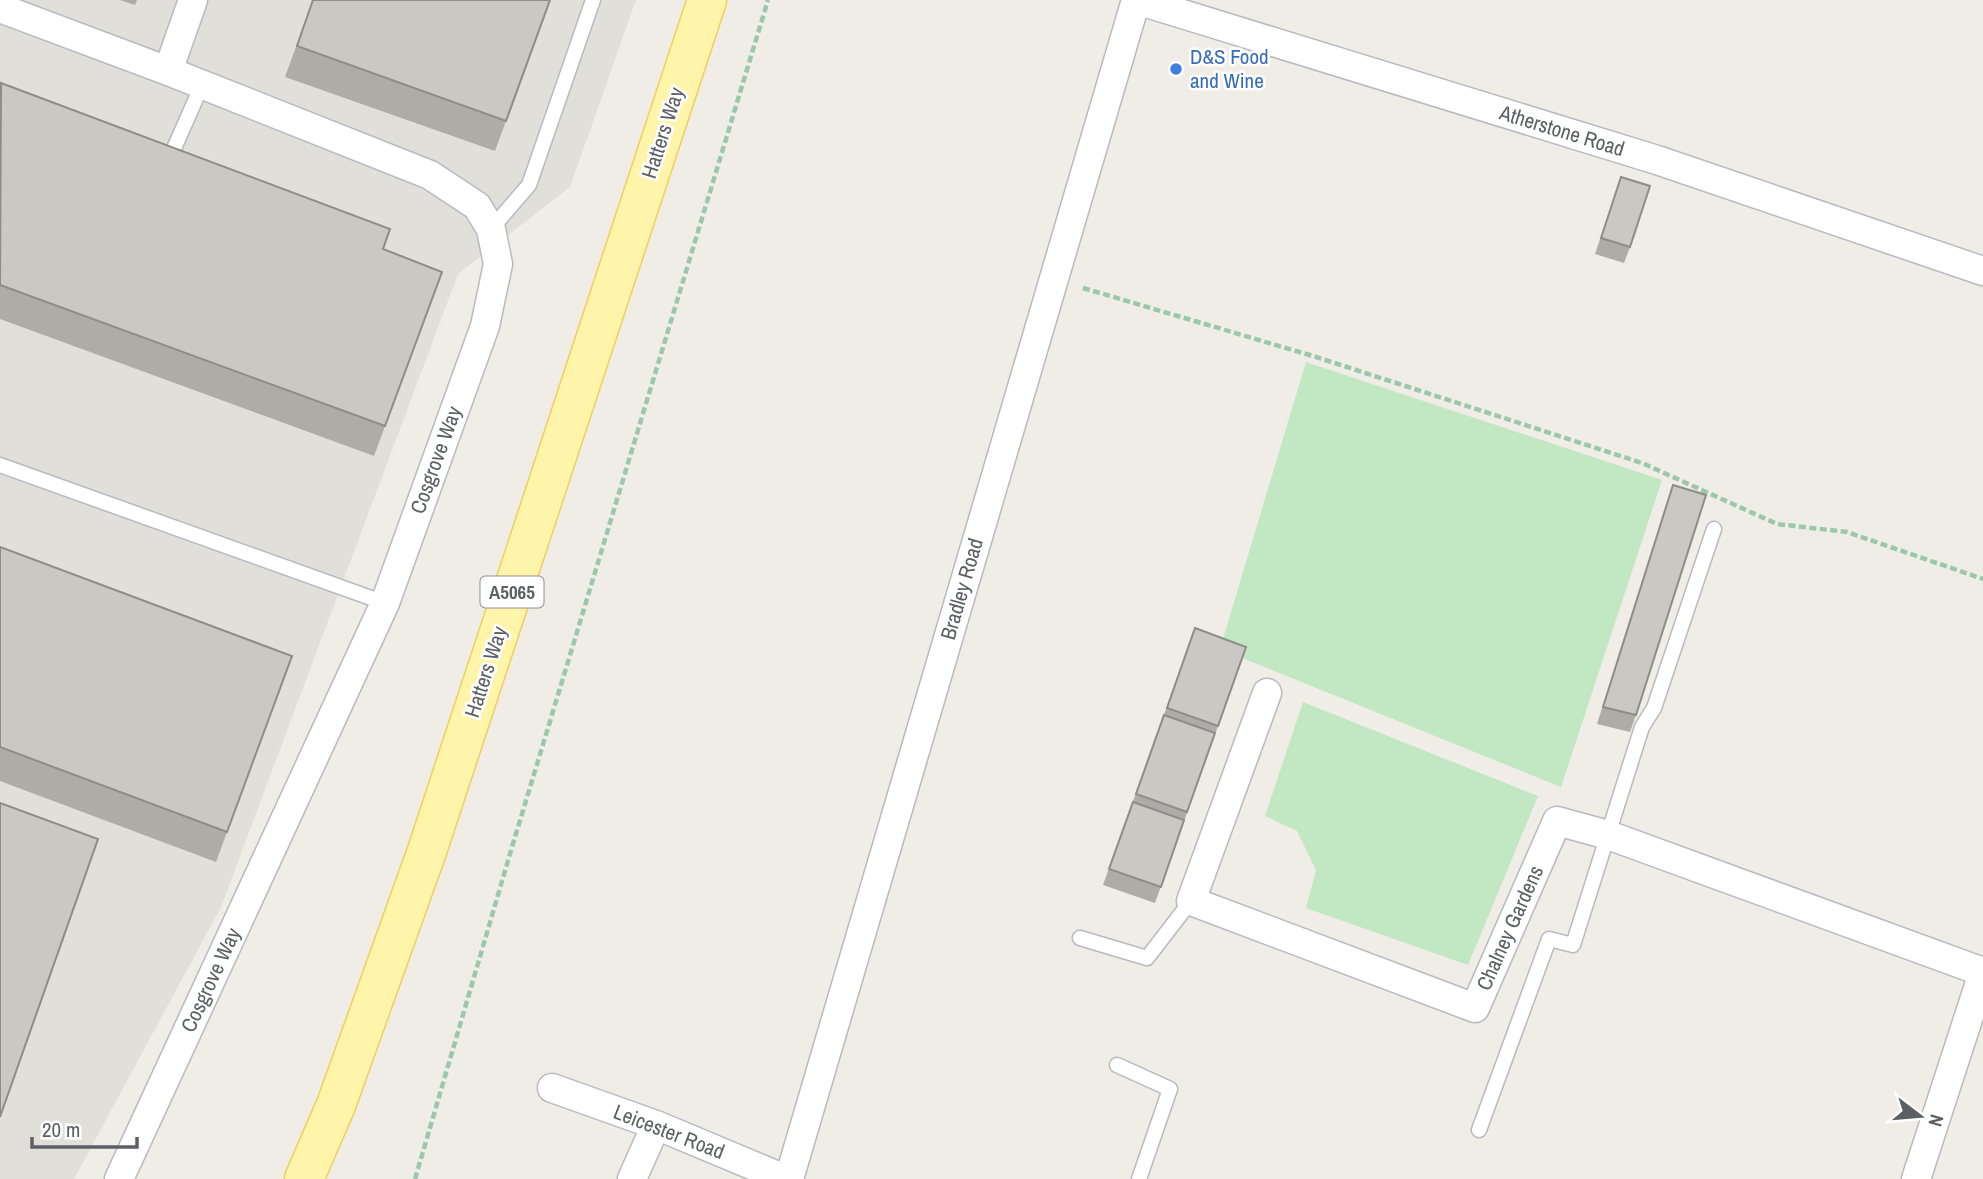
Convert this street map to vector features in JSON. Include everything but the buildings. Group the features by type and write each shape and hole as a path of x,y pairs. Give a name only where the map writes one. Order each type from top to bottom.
{"main road":[{"name":"Hatters Way","path":"304,1179 340,1092 427,851 707,0"}],"street":[{"path":"168,71 193,0"},
{"name":"Atherstone Road","path":"1137,0 1657,160 1983,271"},
{"name":"Bradley Road","path":"787,1179 1137,0"},
{"name":"Cosgrove Way","path":"0,8 430,175 477,206 491,229 498,264 485,326 385,603 119,1179"},
{"path":"1191,901 1267,693"},
{"name":"Chalney Gardens","path":"1191,901 1475,1008 1557,821 1608,835 1983,973"},
{"path":"1916,1179 1983,973"},
{"name":"Leicester Road","path":"552,1088 656,1125 787,1179"},
{"path":"632,1179 656,1125"}],"lane":[{"path":"491,229 530,184 593,0"},
{"path":"173,153 202,85"},
{"path":"0,465 385,603"},
{"path":"1479,1130 1549,939 1573,945 1643,727 1654,708 1714,529"},
{"path":"1080,937 1147,958 1191,901"},
{"path":"1117,1065 1170,1089 1139,1179"}],"path":[{"path":"415,1179 512,847 768,0"},
{"path":"1052,279 1313,356 1642,463 1777,524 1847,532 1983,579"}],"shaded area":[{"path":"0,0 636,0 570,187 458,274 221,907 74,1179 0,1179"}],"green space":[{"path":"1306,362 1662,480 1561,787 1220,649"},
{"path":"1303,702 1538,796 1468,965 1306,908 1316,870 1297,831 1265,816"}],"place":[{"name":"D&S Food and Wine","path":"1176,69"}]}
